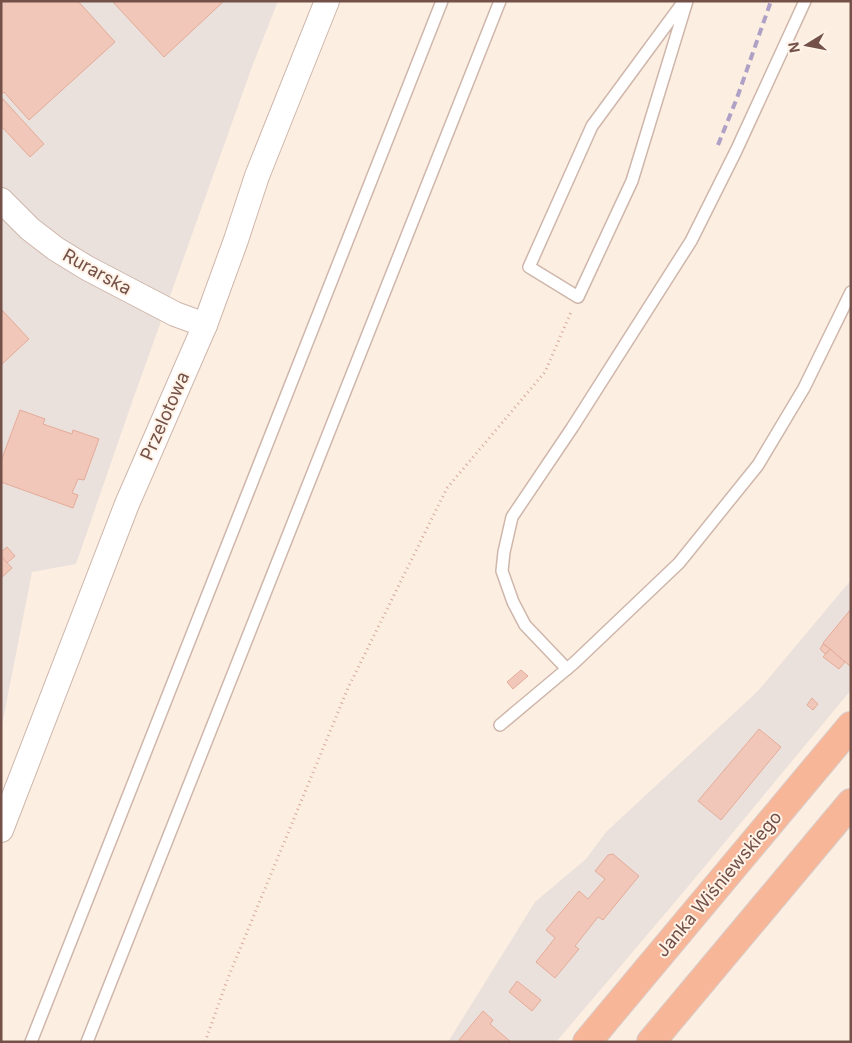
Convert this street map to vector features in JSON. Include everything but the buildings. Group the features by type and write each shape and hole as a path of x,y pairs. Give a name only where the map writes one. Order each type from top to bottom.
{"highway":[{"name":"Janka Wiśniewskiego","path":"587,1042 851,726"},
{"path":"651,1042 851,803"}],"street":[{"name":"Przelotowa","path":"1,830 127,504 205,325 257,176 327,1"},
{"name":"Rurarska","path":"1,200 30,229 56,249 87,268 175,314 205,325"}],"lane":[{"path":"31,1042 442,1"},
{"path":"87,1042 500,1"},
{"path":"686,1 632,181 578,297 529,267 592,126 686,1"},
{"path":"567,669 525,625 513,602 502,571 512,517 572,428 691,241 736,151 805,1"},
{"path":"500,725 567,669 679,563 758,465 804,388 851,292"}],"path":[{"path":"205,1042 228,978 348,688 447,488 545,372 578,297"}],"shaded area":[{"path":"1,1 278,1 253,64 76,564 32,572 1,730"},
{"path":"851,580 851,690 556,1042 448,1042 535,902 586,859 606,832 758,691"}],"railway":[{"path":"718,145 737,98 771,1"}]}
